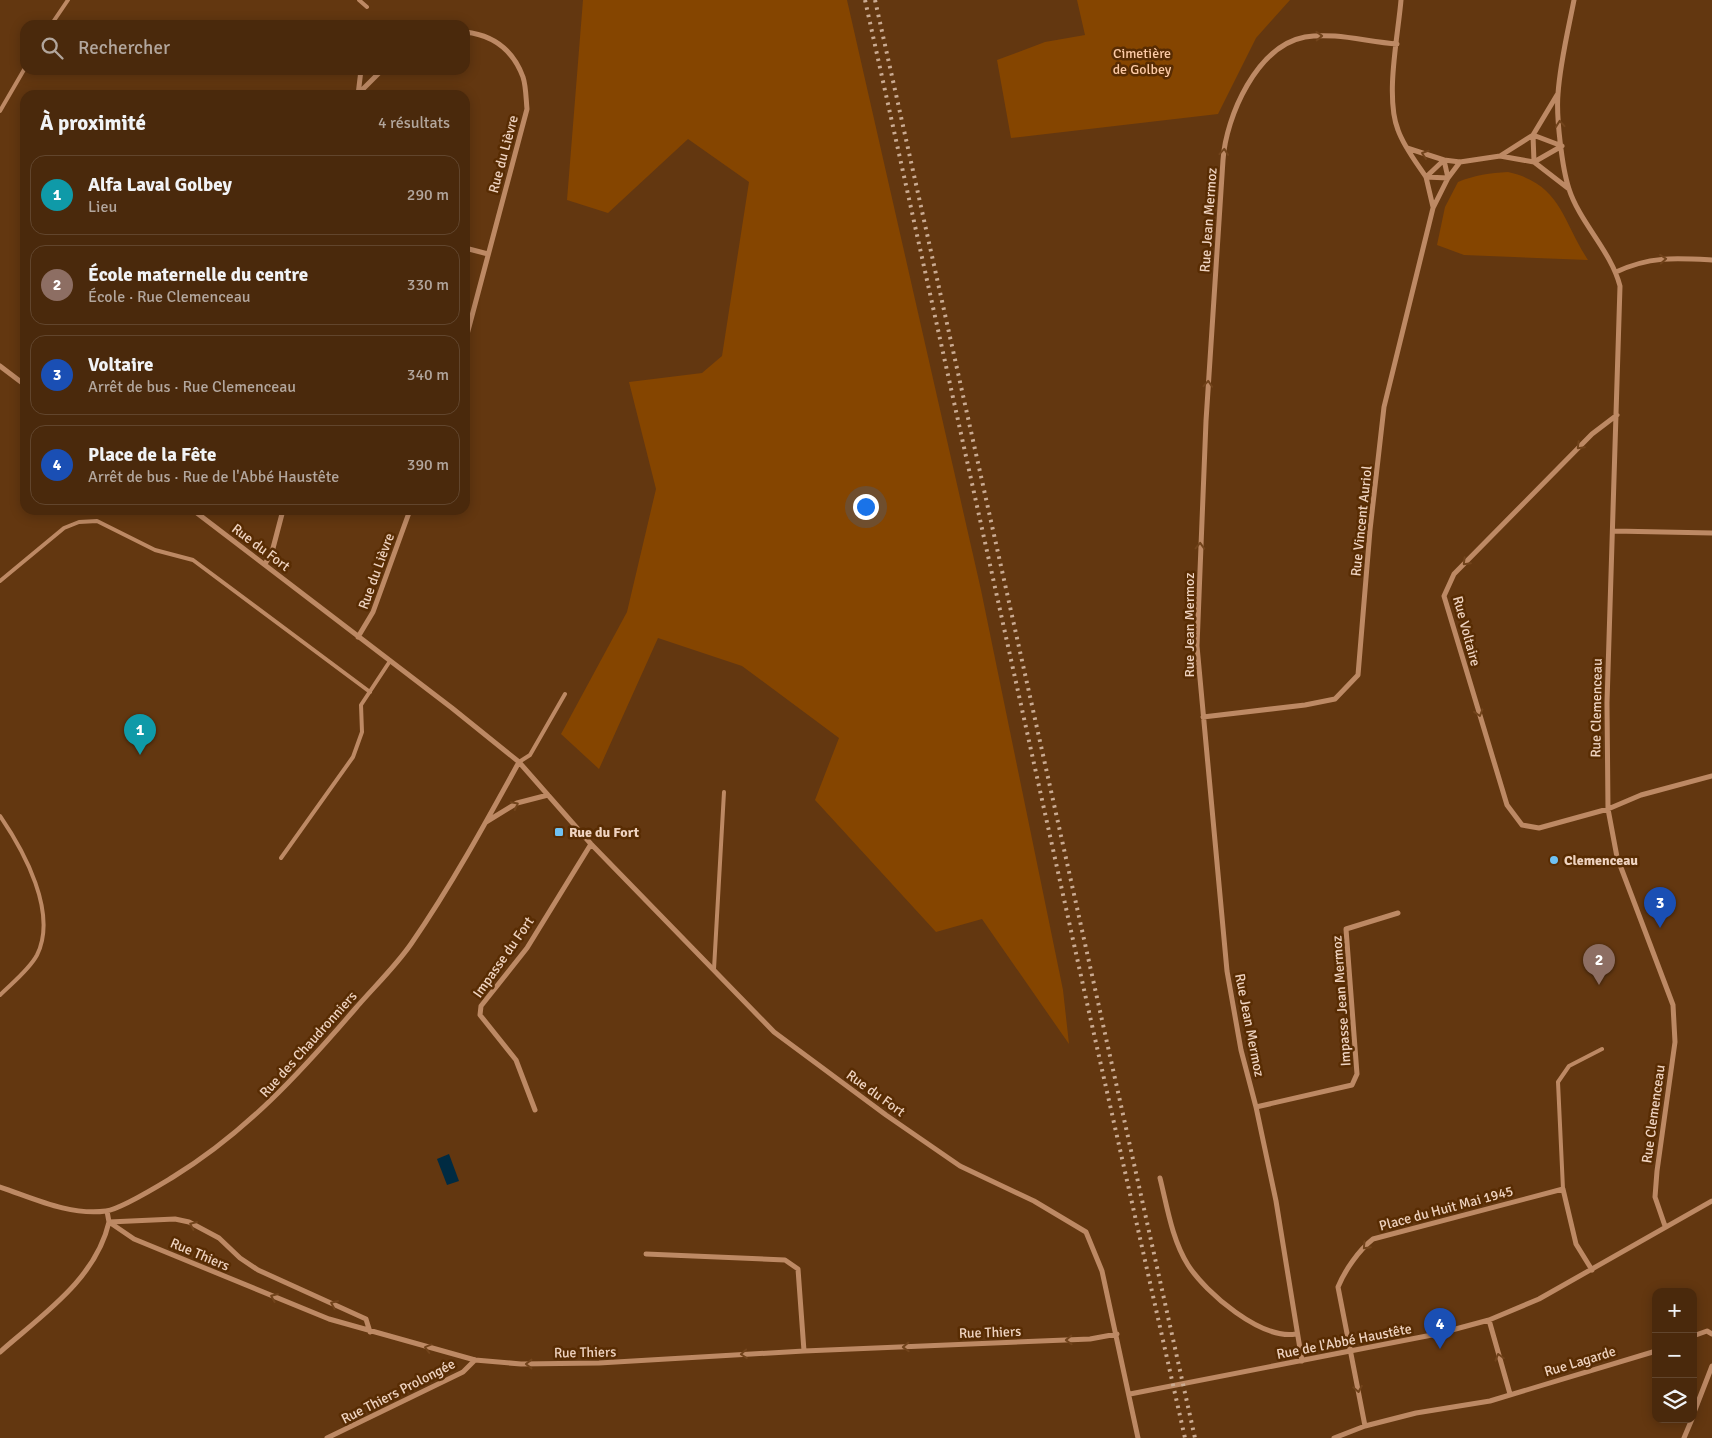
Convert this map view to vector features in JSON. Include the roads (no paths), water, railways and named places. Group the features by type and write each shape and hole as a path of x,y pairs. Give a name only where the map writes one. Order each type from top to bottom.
{"street":[{"name":"Rue Vincent Auriol","path":"1401,0 1393,110 1398,130 1426,177 1433,208"},
{"path":"1569,189 1562,146 1558,95 1574,0"},
{"name":"Rue du Lièvre","path":"470,33 483,34 509,51 524,78 527,109 470,323"},
{"name":"Rue Jean Mermoz","path":"1302,1361 1296,1334 1276,1201 1256,1107 1241,1050 1227,971 1197,646 1200,542 1224,140 1233,113 1248,84 1262,64 1288,42 1306,37 1336,36 1397,44"},
{"path":"359,90 360,75"},
{"path":"363,90 377,75"},
{"path":"1500,156 1533,135 1558,95"},
{"path":"1533,135 1562,146"},
{"path":"1533,135 1534,162"},
{"path":"1534,162 1562,146"},
{"path":"1407,148 1444,160 1460,162 1500,156 1534,162 1569,189"},
{"path":"1426,177 1444,160"},
{"path":"1426,177 1448,178 1444,160"},
{"name":"Rue Vincent Auriol","path":"1203,717 1304,705 1335,699 1358,675 1370,530 1384,407 1433,208 1448,178 1460,162"},
{"name":"Rue Clemenceau","path":"1569,189 1599,247 1616,272 1620,286 1614,530 1607,703 1608,810 1617,857 1672,1005 1675,1042 1655,1197 1664,1226"},
{"path":"470,249 488,254"},
{"path":"1616,272 1633,264 1662,258 1712,260"},
{"path":"0,366 20,381"},
{"name":"Rue Voltaire","path":"1617,415 1592,434 1454,574 1444,596 1507,805 1522,825 1539,828 1608,810 1641,795 1712,776"},
{"name":"Rue du Fort","path":"200,515 519,762 591,844 774,1032 886,1115 960,1166 1034,1201 1086,1232 1102,1271 1138,1438"},
{"path":"265,564 272,552 282,515"},
{"name":"Rue du Lièvre","path":"358,637 373,612 408,515"},
{"path":"1614,530 1712,533"},
{"name":"Rue des Chaudronniers","path":"0,1187 52,1206 89,1212 107,1211 156,1188 201,1160 259,1113 292,1080 410,944 486,823 519,762"},
{"name":"Rue des Chaudronniers","path":"486,823 516,803 548,795"},
{"name":"Impasse du Fort","path":"535,1110 516,1060 480,1016 481,1006 527,948 591,844"},
{"name":"Impasse Jean Mermoz","path":"1256,1107 1352,1085 1356,1081 1346,929 1350,926 1398,913"},
{"path":"1160,1178 1178,1241 1187,1264 1204,1285 1240,1315 1270,1331 1288,1335 1296,1334"},
{"path":"1563,1188 1576,1244 1592,1270"},
{"name":"Place du Huit Mai 1945","path":"1352,1351 1338,1287 1342,1277 1373,1239 1563,1188"},
{"name":"Rue de l'Abbé Haustête","path":"1130,1394 1437,1334 1489,1320 1539,1299 1592,1270 1664,1226 1712,1201"},
{"path":"0,1352 75,1285 102,1244 108,1222 107,1211"},
{"name":"Rue Thiers","path":"108,1222 175,1219 189,1222 219,1238 240,1258 258,1270 366,1319 370,1332"},
{"name":"Rue Thiers","path":"108,1222 134,1239 302,1308 370,1332 475,1360 521,1364 599,1363 804,1350 1090,1339 1117,1334"},
{"path":"646,1254 785,1260 798,1269 804,1350"},
{"path":"1489,1320 1510,1394"},
{"path":"1697,1335 1707,1331 1712,1334"},
{"path":"1352,1351 1365,1426"},
{"name":"Rue Lagarde","path":"1334,1438 1365,1426 1416,1412 1490,1401 1652,1351"},
{"name":"Rue Thiers Prolongée","path":"327,1438 463,1372 475,1360"},
{"path":"1697,1405 1712,1366"},
{"path":"1684,1438 1690,1423"}],"lane":[{"path":"54,20 68,0"},
{"path":"359,0 367,7"},
{"path":"0,111 21,75"},
{"path":"0,581 64,528 78,522 97,522 155,550 193,560 370,692"},
{"path":"281,858 353,756 362,732 361,705 390,661"},
{"path":"519,762 530,755 564,694"},
{"path":"714,969 724,792"},
{"path":"0,816 27,859 40,902 44,926 36,955 0,995"},
{"path":"1563,1188 1558,1082 1569,1066 1602,1049"}],"water":[{"path":"449,1154 459,1181 447,1185 437,1159"}],"railway":[{"path":"865,0 1185,1438"},
{"path":"875,0 1195,1438"}],"place":[{"name":"Alfa Laval Golbey","path":"140,755"},
{"name":"Rue du Fort","path":"559,832"},
{"name":"Clemenceau","path":"1554,860"},
{"name":"Voltaire","path":"1660,928"},
{"name":"École maternelle du centre","path":"1599,985"},
{"name":"Place de la Fête","path":"1440,1349"}],"park label":[{"name":"Cimetière de Golbey","path":"1142,62"}]}
